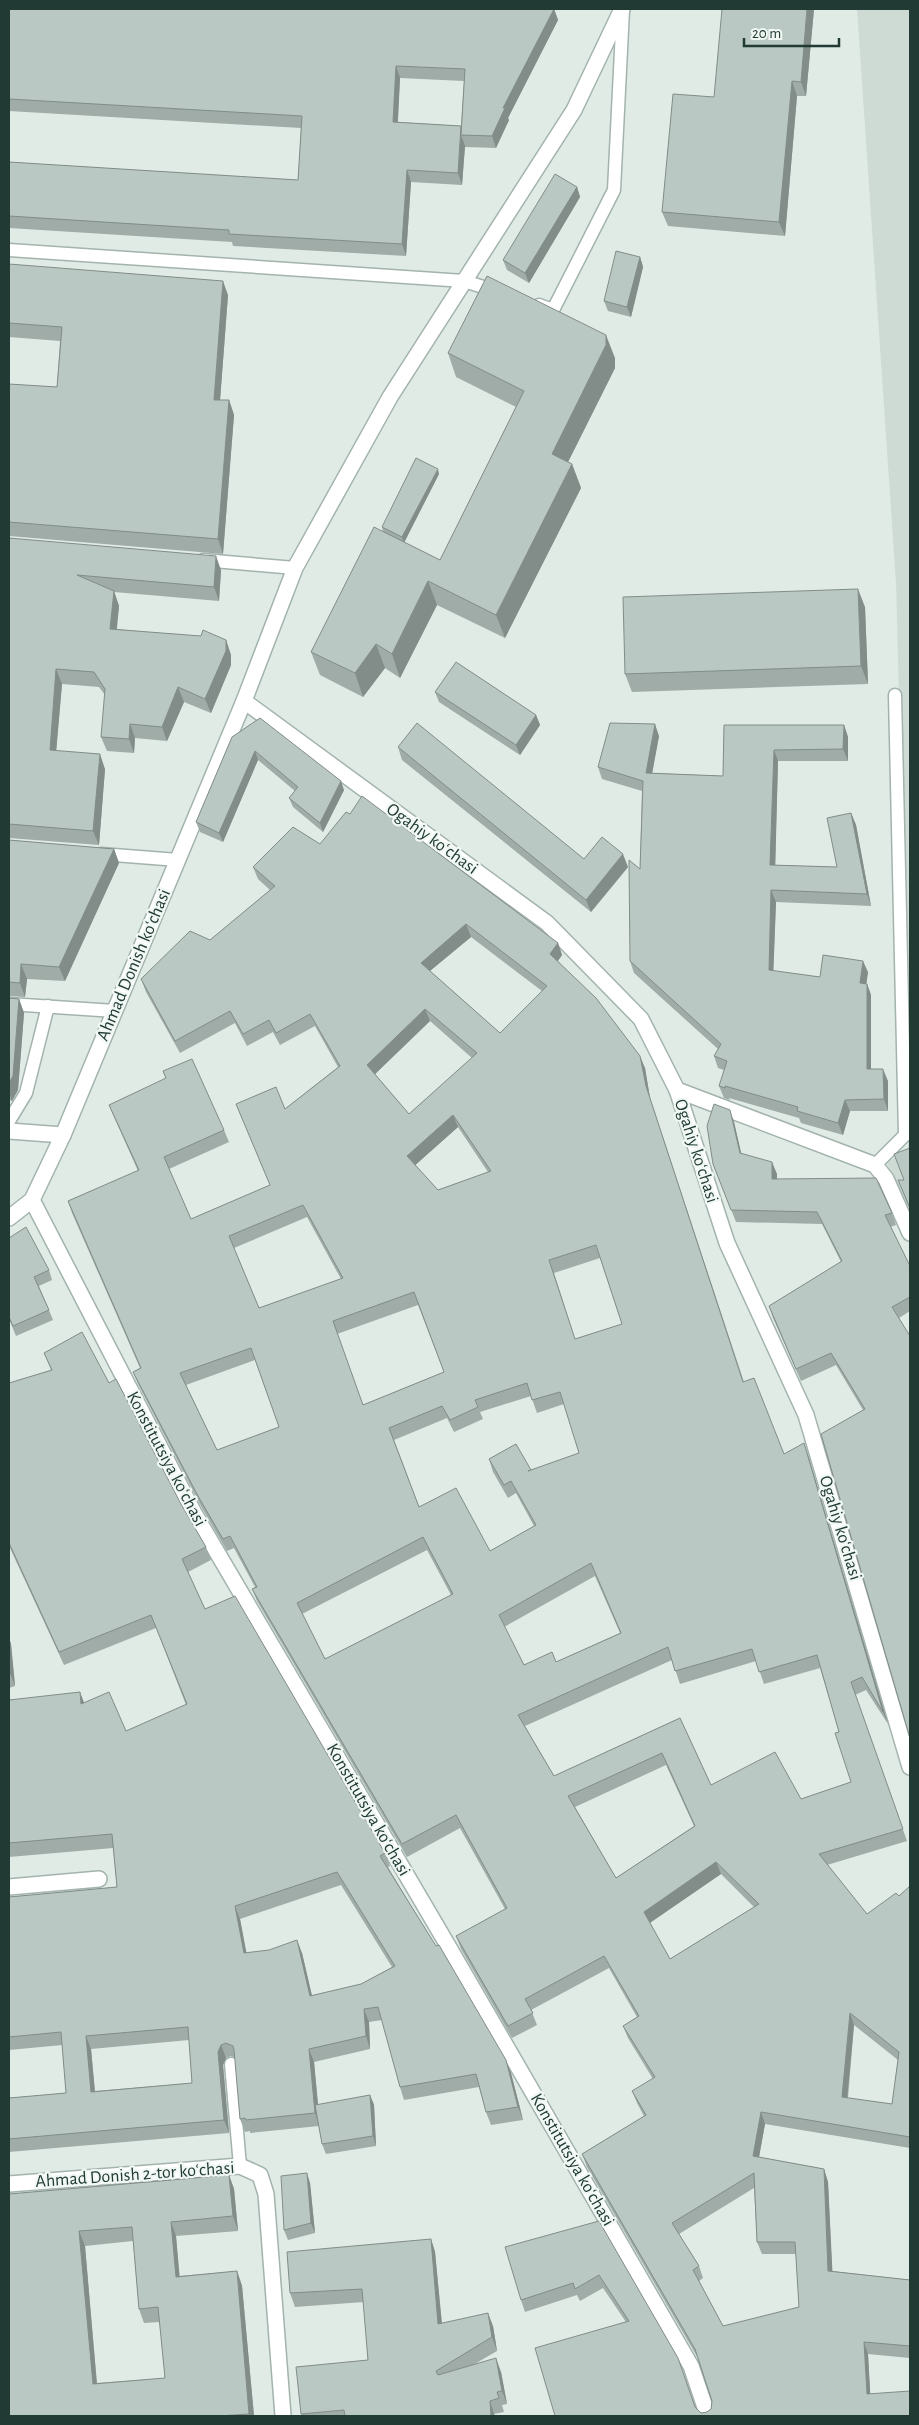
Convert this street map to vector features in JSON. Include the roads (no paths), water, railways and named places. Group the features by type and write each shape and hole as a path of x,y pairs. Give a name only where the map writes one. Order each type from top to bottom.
{"street":[{"name":"Ahmad Donish koʻchasi","path":"9,1218 32,1200 63,1135 244,701 295,568 390,397 574,110 622,9"},
{"name":"Ogahiy koʻchasi","path":"244,701 547,923 641,1019 677,1090 727,1243 806,1415 910,1767"},
{"path":"677,1090 875,1166 886,1179 910,1233"},
{"path":"9,1132 63,1135"},
{"name":"Konstitutsiya koʻchasi","path":"32,1200 194,1514 442,1935 691,2366 708,2416"},
{"path":"9,1887 99,1879"},
{"name":"Ahmad Donish 2-tor koʻchasi","path":"9,2184 240,2166 260,2174 266,2194 283,2416"}],"lane":[{"path":"526,301 553,310 614,190 622,9"},
{"path":"9,250 464,281 509,296"},
{"path":"187,559 295,568"},
{"path":"875,1166 904,1135 907,1106 895,695"},
{"path":"88,853 178,860"},
{"path":"9,1004 115,1011"},
{"path":"9,1121 26,1093 48,1006"},
{"path":"231,2064 240,2166"}]}
